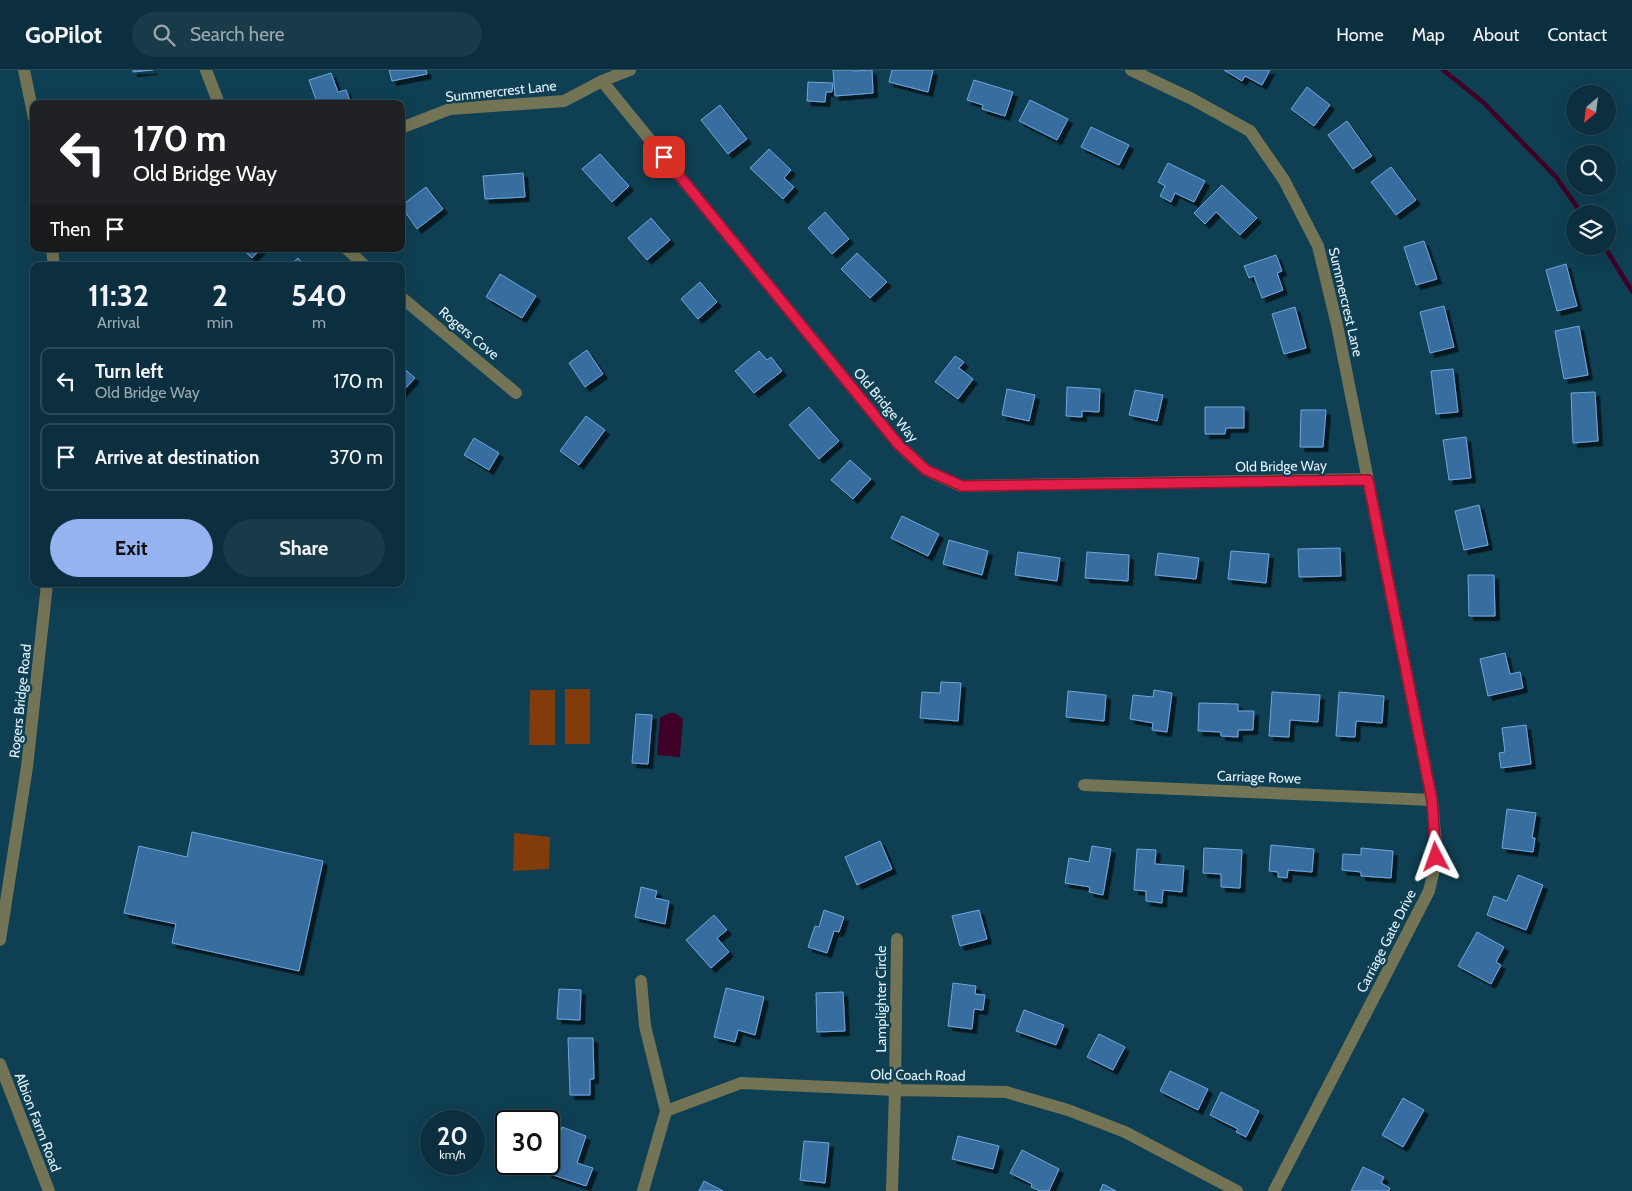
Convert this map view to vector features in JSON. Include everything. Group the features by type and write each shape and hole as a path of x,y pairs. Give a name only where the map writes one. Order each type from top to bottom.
{"street":[{"path":"24,70 30,100"},
{"path":"206,70 217,100"},
{"name":"Summercrest Lane","path":"405,126 450,109 564,100 602,81 630,70"},
{"name":"Summercrest Lane","path":"1131,70 1192,99 1250,131 1284,180 1318,246 1368,480"},
{"name":"Old Bridge Way","path":"602,81 898,444 926,470 962,486 1368,480"},
{"path":"350,252 361,262"},
{"name":"Rogers Cove","path":"405,300 516,393"},
{"name":"Carriage Gate Drive","path":"1274,1191 1429,891 1436,857 1432,800 1368,480"},
{"name":"Rogers Bridge Road","path":"0,940 27,767 47,587"},
{"name":"Carriage Rowe","path":"1084,785 1432,800"},
{"name":"Lamplighter Circle","path":"892,1191 897,939"},
{"path":"640,981 645,1026 666,1111 643,1191"},
{"name":"Albion Farm Road","path":"0,1064 49,1191"},
{"name":"Old Coach Road","path":"666,1111 741,1083 895,1090 1006,1092 1068,1110 1125,1132 1237,1191"}],"shaded area":[{"path":"565,689 590,689 590,744 565,744"},
{"path":"530,690 555,690 555,745 529,745"},
{"path":"669,713 675,713 683,719 680,757 657,755 660,718"},
{"path":"514,833 550,837 549,869 513,871"}],"building":[{"path":"133,70 153,70 133,72"},
{"path":"389,70 426,70 427,74 392,81"},
{"path":"833,70 872,70 873,93 835,96"},
{"path":"892,70 933,70 928,92 889,82"},
{"path":"1224,70 1270,70 1262,85 1245,76 1242,81"},
{"path":"331,73 338,92 346,90 350,100 316,100 309,80"},
{"path":"974,80 1013,92 1005,116 982,109 983,105 967,100"},
{"path":"808,82 833,83 832,92 826,92 825,102 807,101"},
{"path":"1307,87 1330,105 1314,126 1291,109"},
{"path":"1030,100 1068,119 1057,140 1019,121"},
{"path":"720,105 747,139 728,154 701,120"},
{"path":"1347,121 1372,156 1353,169 1328,135"},
{"path":"1091,127 1129,145 1119,165 1081,147"},
{"path":"769,149 791,170 784,178 794,187 783,199 750,168"},
{"path":"600,154 629,186 612,202 582,169"},
{"path":"1168,163 1205,181 1194,202 1175,193 1171,202 1160,196 1165,186 1158,182"},
{"path":"1391,167 1416,200 1396,215 1371,182"},
{"path":"523,173 525,197 485,199 483,176"},
{"path":"1222,185 1257,218 1240,235 1216,212 1205,224 1194,213"},
{"path":"426,187 443,209 417,229 405,212 405,203"},
{"path":"825,212 849,239 832,254 808,228"},
{"path":"651,218 670,240 647,260 628,238"},
{"path":"1424,241 1437,279 1416,285 1404,247"},
{"path":"245,252 258,252 252,258"},
{"path":"857,253 887,282 870,298 841,269"},
{"path":"1276,255 1282,271 1277,273 1283,290 1262,298 1254,276 1249,278 1244,266"},
{"path":"298,258 302,262 294,262"},
{"path":"1566,264 1577,306 1557,311 1546,270"},
{"path":"500,274 536,296 522,318 486,297"},
{"path":"700,282 717,302 698,319 681,299"},
{"path":"1444,306 1454,347 1430,353 1420,312"},
{"path":"1295,307 1306,348 1284,354 1272,314"},
{"path":"1579,326 1588,375 1564,379 1555,331"},
{"path":"587,350 603,374 585,387 569,363"},
{"path":"759,351 767,360 771,357 782,371 754,393 735,371"},
{"path":"955,356 964,362 959,368 973,379 958,399 935,382"},
{"path":"405,369 415,378 405,389"},
{"path":"1453,369 1458,412 1436,414 1431,371"},
{"path":"1067,387 1100,389 1099,412 1082,411 1082,417 1066,416"},
{"path":"1007,389 1035,395 1029,421 1002,415"},
{"path":"1135,390 1163,395 1157,421 1129,415"},
{"path":"1595,392 1598,441 1573,443 1571,393"},
{"path":"809,407 839,441 819,459 789,425"},
{"path":"1205,407 1244,407 1244,428 1226,428 1225,434 1205,434"},
{"path":"1301,410 1326,410 1323,447 1300,447"},
{"path":"586,416 605,430 579,465 560,451"},
{"path":"1466,437 1471,478 1449,480 1443,440"},
{"path":"474,438 499,453 489,470 464,455"},
{"path":"850,460 871,479 853,499 831,480"},
{"path":"1479,505 1488,545 1464,550 1455,511"},
{"path":"902,516 939,534 928,556 891,538"},
{"path":"949,540 988,551 982,575 943,564"},
{"path":"1340,548 1341,576 1299,577 1298,549"},
{"path":"1231,551 1269,554 1266,583 1228,579"},
{"path":"1018,552 1060,558 1057,581 1015,575"},
{"path":"1087,552 1129,555 1128,581 1085,578"},
{"path":"1158,553 1199,558 1196,579 1155,575"},
{"path":"1468,575 1494,575 1495,616 1469,616"},
{"path":"1505,653 1510,674 1520,672 1523,688 1488,696 1480,659"},
{"path":"941,682 961,683 958,721 920,718 922,692 940,693"},
{"path":"1154,690 1172,693 1167,732 1152,730 1153,723 1130,719 1133,695 1153,697"},
{"path":"1068,691 1106,695 1104,721 1066,717"},
{"path":"1272,692 1320,695 1318,722 1290,720 1289,737 1269,736"},
{"path":"1339,692 1384,696 1382,723 1356,721 1355,737 1336,736"},
{"path":"1199,703 1238,704 1238,711 1254,711 1253,730 1238,730 1238,737 1221,736 1221,732 1198,731"},
{"path":"636,714 652,715 648,764 632,763"},
{"path":"1526,725 1531,764 1501,768 1499,753 1505,752 1502,728"},
{"path":"1507,809 1536,813 1532,838 1535,838 1533,852 1502,848"},
{"path":"192,832 323,861 299,971 172,943 176,924 124,913 139,846 187,857"},
{"path":"880,841 892,869 857,885 845,857"},
{"path":"1271,845 1314,849 1312,872 1288,870 1287,878 1278,877 1278,872 1269,871"},
{"path":"1092,846 1111,849 1103,895 1089,892 1090,887 1065,883 1069,858 1089,862"},
{"path":"1204,848 1242,850 1240,888 1221,887 1221,874 1203,873"},
{"path":"1361,848 1393,851 1391,878 1361,876 1361,872 1342,870 1343,854 1361,855"},
{"path":"1137,849 1156,850 1155,864 1184,866 1182,892 1163,890 1162,903 1146,901 1146,891 1134,890"},
{"path":"1518,875 1543,885 1526,930 1487,915 1494,896 1507,901"},
{"path":"641,887 657,891 655,898 669,901 665,924 635,917"},
{"path":"824,910 844,917 839,932 834,931 827,953 808,947 815,926 819,927"},
{"path":"979,910 987,939 960,946 952,916"},
{"path":"714,915 727,930 717,938 729,952 711,968 686,940"},
{"path":"1477,932 1504,947 1496,962 1501,965 1491,984 1458,966"},
{"path":"953,983 976,986 975,994 985,995 983,1010 974,1009 972,1029 948,1026"},
{"path":"726,988 764,997 755,1035 738,1030 735,1042 714,1037"},
{"path":"559,989 581,990 580,1020 557,1019"},
{"path":"843,992 845,1031 817,1032 816,993"},
{"path":"1024,1010 1064,1025 1056,1045 1016,1031"},
{"path":"1099,1034 1125,1047 1113,1070 1087,1057"},
{"path":"568,1038 593,1038 594,1079 590,1079 590,1095 570,1095"},
{"path":"1170,1071 1208,1089 1198,1110 1160,1091"},
{"path":"1221,1092 1259,1111 1246,1137 1236,1132 1238,1129 1210,1115"},
{"path":"1403,1098 1424,1110 1403,1147 1382,1135"},
{"path":"562,1127 586,1136 577,1163 593,1168 586,1186 553,1175 560,1175 560,1133"},
{"path":"958,1136 999,1146 993,1169 952,1159"},
{"path":"804,1141 829,1143 825,1183 800,1180"},
{"path":"1022,1150 1059,1169 1049,1191 1040,1191 1031,1187 1032,1184 1010,1173"},
{"path":"1363,1167 1384,1177 1381,1183 1390,1188 1389,1191 1351,1191"},
{"path":"704,1181 723,1191 699,1191"},
{"path":"1103,1184 1116,1191 1100,1191"}],"waterway":[{"path":"1443,70 1483,102 1556,177 1576,205"},
{"path":"1610,255 1632,291"}],"route":[{"path":"664,157 898,444 926,470 962,486 1002,487 1368,480 1432,800 1436,857"}]}
